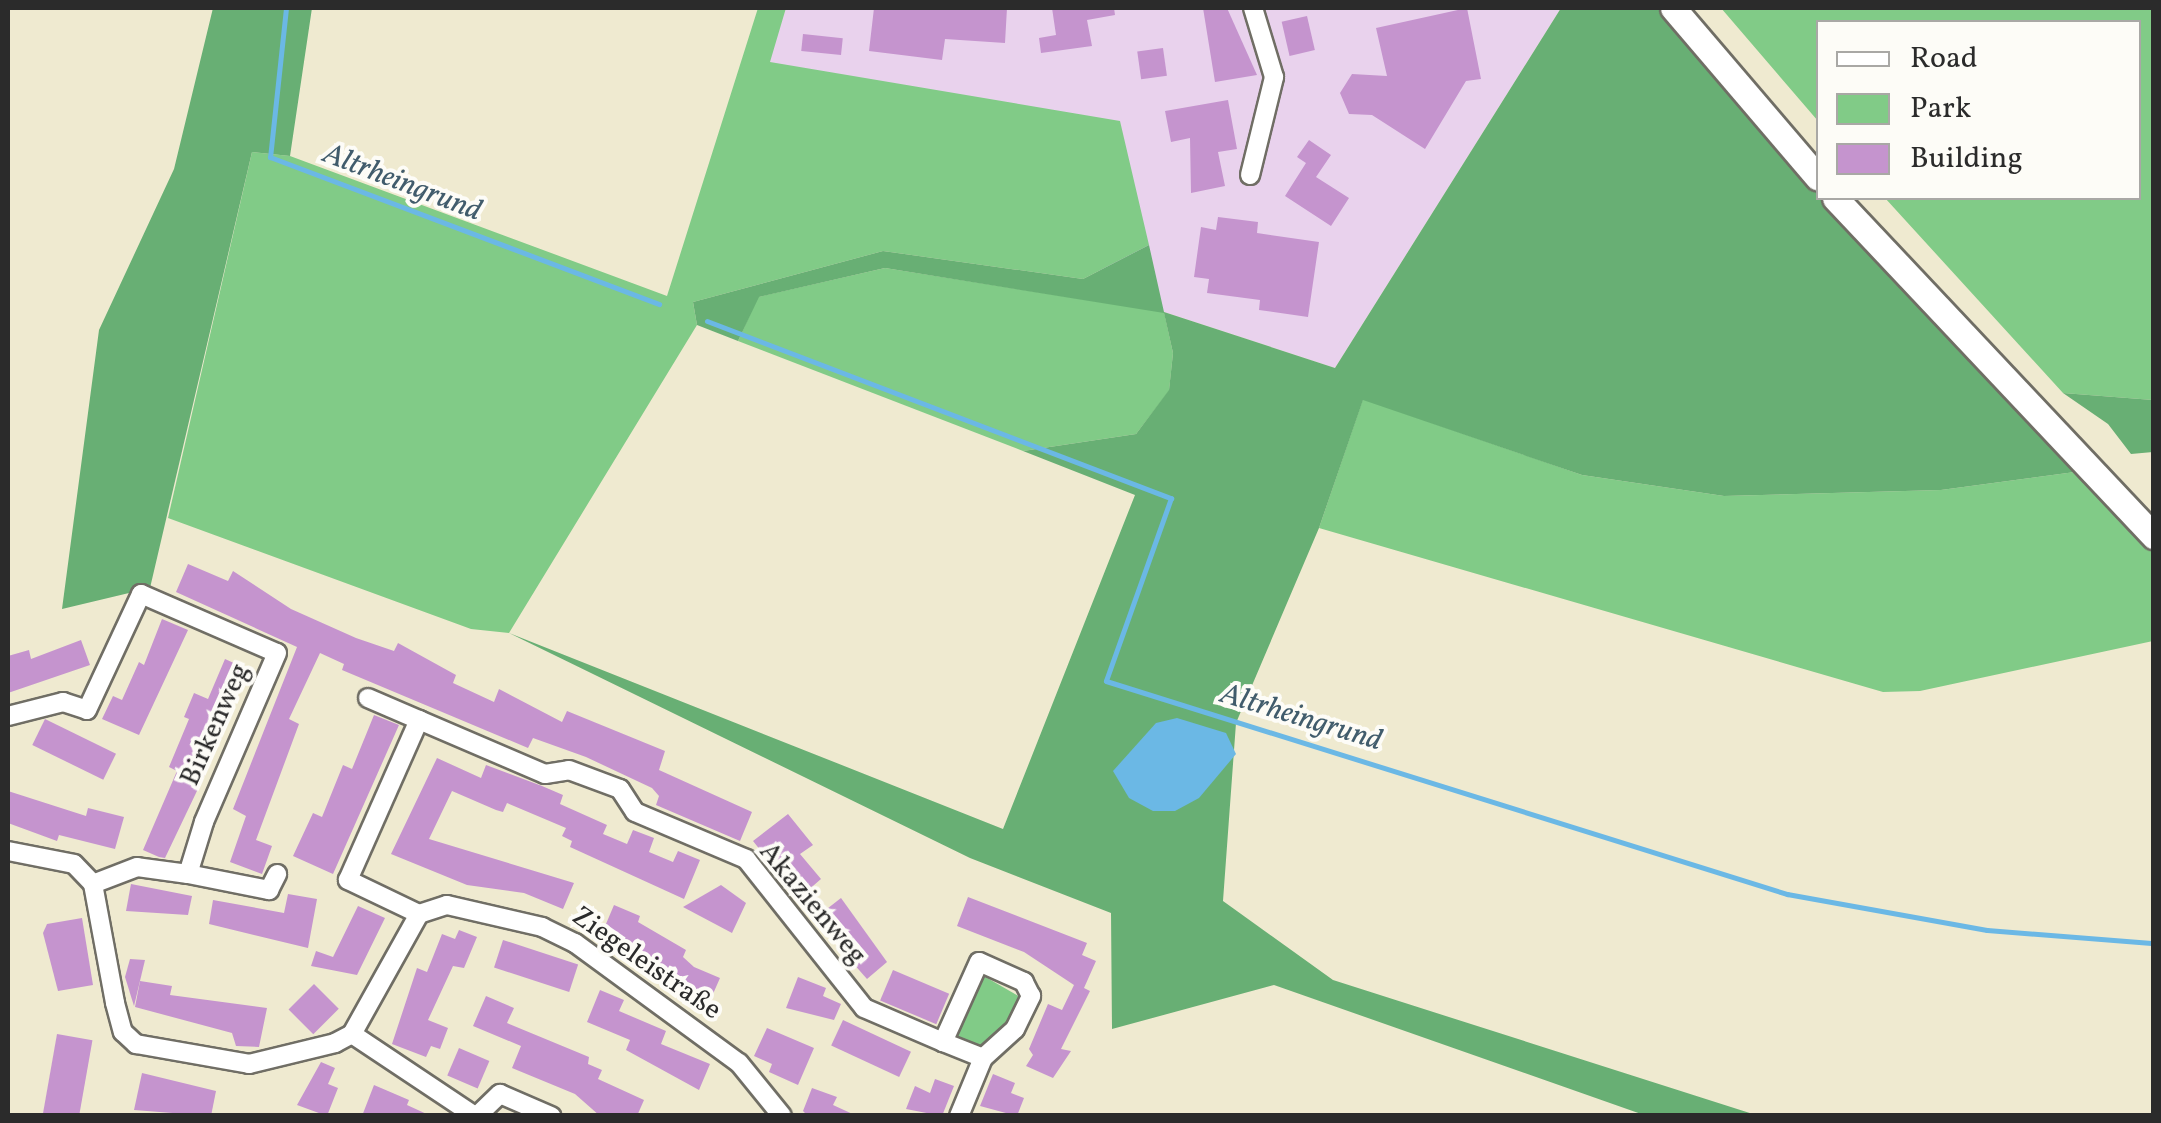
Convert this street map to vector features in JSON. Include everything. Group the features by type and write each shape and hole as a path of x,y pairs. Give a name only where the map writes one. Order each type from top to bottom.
{"street":[{"path":"1250,176 1274,77 1253,8"},
{"path":"1673,8 1816,176"},
{"path":"1837,200 2154,537"},
{"name":"Birkenweg","path":"8,716 63,702 88,710 142,594 277,654 204,822 188,874"},
{"name":"Akazienweg","path":"368,698 545,774 569,770 620,789 634,812 746,860 864,1008 984,1058"},
{"path":"8,851 74,864 93,884 115,1003 124,1032 136,1044 249,1064 352,1034 419,914 348,880 418,720"},
{"path":"93,884 137,867 269,890 277,874"},
{"name":"Ziegeleistraße","path":"419,914 447,905 542,927 575,942 739,1063 782,1116"},
{"path":"943,1042 979,962 1024,982 1030,996 1015,1030 984,1058 958,1116"},
{"path":"352,1034 476,1116 500,1094 551,1116"}],"shaded area":[{"path":"786,8 1561,8 1335,368 1164,312 769,61"}],"green space":[{"path":"213,8 312,8 290,156 252,152 150,588 62,609 99,330 174,169"},
{"path":"758,8 786,8 770,62 1120,121 1149,245 1083,279 883,251 693,302 697,325 509,633 471,629 168,518 252,152 290,156 667,296"},
{"path":"1561,8 1660,8 1816,183 1816,200 1832,200 2075,472 1941,490 1724,496 1582,475 1363,400 1319,528 1236,723 1223,901 1333,980 1756,1115 1644,1115 1274,985 1112,1029 1111,913 970,858 509,633 1003,829 1135,495 1023,451 1136,434 1169,390 1173,353 1164,313 885,268 759,297 738,341 697,325 693,302 883,251 1083,279 1149,245 1164,312 1335,368"},
{"path":"1721,8 2153,8 2153,400 2063,393 1887,200 2141,200 2141,20 1816,20 1816,119"},
{"path":"885,268 1164,312 1173,353 1169,391 1136,434 1023,451 738,341 758,297"},
{"path":"2063,393 2153,400 2153,452 2131,454 2108,424"},
{"path":"1363,399 1582,475 1724,496 1941,490 2075,472 2153,550 2153,641 1920,691 1883,692 1319,528"},
{"path":"982,975 1020,997 1004,1036 981,1056 948,1040"}],"water":[{"path":"1177,718 1226,733 1236,754 1199,798 1175,811 1153,811 1129,798 1113,771 1156,723"}],"building":[{"path":"874,8 1007,8 1005,43 945,39 942,60 869,51"},
{"path":"1052,8 1114,8 1115,15 1087,20 1092,46 1041,53 1039,38 1056,35"},
{"path":"1203,8 1227,8 1257,75 1215,82"},
{"path":"1467,8 1481,79 1466,81 1425,149 1372,115 1349,114 1340,93 1352,74 1387,76 1376,28"},
{"path":"1307,16 1315,50 1290,56 1282,22"},
{"path":"803,34 843,38 841,55 801,51"},
{"path":"1163,48 1167,76 1141,79 1137,52"},
{"path":"1228,100 1237,149 1218,152 1225,186 1191,193 1190,138 1171,142 1165,111"},
{"path":"1309,140 1331,155 1316,177 1349,198 1331,226 1285,196 1306,163 1297,157"},
{"path":"1218,217 1258,222 1257,233 1319,242 1308,317 1259,310 1260,300 1207,293 1209,279 1194,277 1201,227 1216,230"},
{"path":"188,564 228,581 233,571 291,609 356,638 394,651 398,643 456,675 453,683 494,702 499,689 562,722 567,711 665,751 659,770 752,812 740,841 656,805 659,796 652,788 586,757 533,738 528,748 342,670 344,664 320,653 289,719 299,724 256,840 272,846 262,874 230,862 246,816 233,809 297,647 176,592"},
{"path":"162,619 188,630 139,735 102,719 113,696 122,700 139,662 144,665"},
{"path":"81,640 90,665 8,693 8,656 29,650 31,659"},
{"path":"225,659 247,669 206,772 165,858 159,857 143,850 177,771 169,767 189,719 184,717 194,693 208,699"},
{"path":"374,715 399,725 333,874 293,856 313,813 322,817 343,765 352,769"},
{"path":"45,719 116,754 103,780 32,745"},
{"path":"437,758 481,778 486,765 542,786 563,795 560,804 607,825 603,834 627,844 633,830 654,838 649,852 673,862 678,851 700,860 684,899 570,847 572,841 562,836 566,828 507,803 503,812 452,791 429,839 574,883 563,909 524,893 467,885 391,854"},
{"path":"8,791 86,816 88,808 124,817 115,849 59,835 57,841 8,823"},
{"path":"788,814 813,845 800,854 821,879 799,898 753,841"},
{"path":"131,884 192,896 188,915 126,911"},
{"path":"721,885 746,903 732,933 683,907"},
{"path":"288,894 317,899 308,948 209,924 213,900 284,913"},
{"path":"968,897 1087,943 1082,955 1096,961 1084,988 1090,991 1061,1049 1071,1051 1053,1078 1026,1066 1033,1055 1029,1049 1048,1004 1062,1010 1074,985 1024,952 957,926"},
{"path":"841,898 887,962 867,979 814,919"},
{"path":"614,905 640,916 638,922 686,950 683,957 694,967 720,978 709,1003 672,982 675,975 650,964 652,959 627,948 629,942 603,931"},
{"path":"358,906 385,918 357,975 311,966 316,951 333,957"},
{"path":"82,918 93,985 58,991 43,933 47,924"},
{"path":"459,930 477,937 464,968 453,966 428,1020 448,1028 440,1049 431,1046 426,1057 392,1044 417,968 427,972 442,934 455,939"},
{"path":"503,940 578,964 569,992 494,968"},
{"path":"130,959 145,960 134,1006 125,977"},
{"path":"893,970 949,994 936,1024 880,1000"},
{"path":"798,977 826,988 823,996 841,1004 834,1020 786,1008"},
{"path":"140,981 172,986 170,995 267,1008 259,1047 236,1046 232,1033 135,1007"},
{"path":"314,984 339,1009 313,1034 289,1009"},
{"path":"600,990 624,1000 619,1011 666,1031 661,1044 710,1064 699,1090 626,1050 630,1040 587,1022"},
{"path":"486,996 514,1008 507,1023 589,1057 588,1064 602,1070 598,1079 644,1100 637,1116 600,1116 575,1094 512,1068 521,1046 473,1026"},
{"path":"843,1020 911,1052 899,1077 831,1045"},
{"path":"767,1028 814,1048 798,1085 769,1072 772,1064 754,1056"},
{"path":"57,1034 92,1040 79,1116 43,1116"},
{"path":"459,1048 489,1061 478,1089 447,1076"},
{"path":"321,1062 335,1068 328,1084 338,1088 327,1116 297,1105"},
{"path":"142,1073 216,1091 211,1116 134,1110"},
{"path":"993,1074 1015,1083 1011,1093 1024,1098 1017,1116 980,1106"},
{"path":"935,1079 954,1086 942,1116 906,1109 915,1086 930,1093"},
{"path":"374,1085 409,1100 407,1105 431,1116 362,1116"},
{"path":"812,1088 837,1097 833,1105 857,1116 808,1116 803,1111"}],"waterway":[{"name":"Altrheingrund","path":"286,8 270,157 659,304"},
{"name":"Altrheingrund","path":"707,321 1171,498 1106,681 1787,894 1987,930 2154,943"}]}
